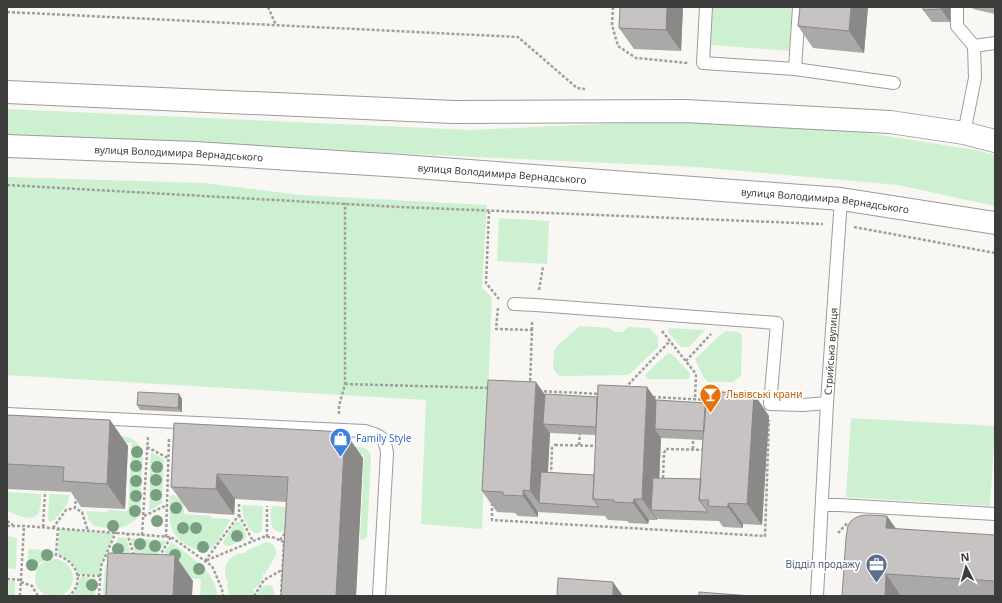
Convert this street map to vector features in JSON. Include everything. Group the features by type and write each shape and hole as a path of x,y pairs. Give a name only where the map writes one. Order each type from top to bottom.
{"street":[{"path":"7,92 453,112 685,111 890,122 964,133 995,141"},
{"name":"вулиця Володимира Вернадського","path":"7,146 195,153 402,166 841,198 995,223"}],"lane":[{"path":"706,7 703,64 795,69 894,83"},
{"path":"795,69 799,7"},
{"path":"957,7 957,26 974,46 975,78 964,133"},
{"path":"974,46 995,43"},
{"name":"Стрийська вулиця","path":"817,596 841,198"},
{"path":"514,304 777,323 770,404 802,405 828,403"},
{"path":"7,414 365,431 374,433 382,438 388,453 379,596"},
{"path":"822,505 995,514"}],"path":[{"path":"268,7 276,25"},
{"path":"613,7 612,25 618,46 636,58 703,64"},
{"path":"7,12 518,37 577,88 592,90"},
{"path":"7,185 489,211 839,224 995,253"},
{"path":"339,406 345,384 345,203"},
{"path":"662,330 696,374 695,405"},
{"path":"686,361 712,334"},
{"path":"623,390 670,341"},
{"path":"345,384 496,388"},
{"path":"537,390 603,394"},
{"path":"581,393 581,399"},
{"path":"649,397 710,400"},
{"path":"493,497 492,520 765,536 770,404"},
{"path":"579,445 580,427"},
{"path":"693,432 693,449"},
{"path":"142,535 148,436"},
{"path":"166,537 169,436"},
{"path":"555,445 579,445 600,446 600,476 597,478 553,476 551,474 552,448 555,445"},
{"path":"147,447 168,458"},
{"path":"666,449 693,449 710,450 712,452 710,480 706,482 665,482 663,479 664,453 666,449"},
{"path":"43,527 45,492"},
{"path":"75,508 76,496"},
{"path":"239,504 239,515 253,541"},
{"path":"143,517 166,505"},
{"path":"267,506 267,537"},
{"path":"54,528 66,510 75,508 82,512 88,531"},
{"path":"205,561 239,515"},
{"path":"838,532 851,519 851,526"},
{"path":"7,521 14,525"},
{"path":"7,526 14,525 171,537 212,566 222,589 223,596"},
{"path":"20,596 24,526"},
{"path":"58,528 56,555 66,558 74,567 77,574 76,587 69,596"},
{"path":"280,540 288,529"},
{"path":"99,596 101,566 116,532"},
{"path":"126,533 136,560"},
{"path":"156,562 171,537"},
{"path":"205,561 263,537 272,537 284,542 290,542"},
{"path":"281,596 284,542"},
{"path":"254,596 264,580 282,570"},
{"path":"77,574 100,576"},
{"path":"7,579 21,581 32,586 38,596"}],"green space":[{"path":"713,7 792,7 789,51 710,45"},
{"path":"7,109 471,130 692,120 842,129 976,150 995,155 995,206 898,185 697,167 7,136"},
{"path":"7,177 204,183 301,195 487,205 482,288 492,297 482,529 421,524 426,400 7,375"},
{"path":"499,218 549,221 547,264 497,261"},
{"path":"580,326 609,328 615,332 622,332 629,327 649,328 658,337 658,347 628,375 560,376 553,368 554,351 557,346"},
{"path":"669,328 705,330 689,347 681,347 668,332"},
{"path":"726,331 738,332 742,336 741,376 733,382 708,382 704,378 695,359"},
{"path":"668,353 673,355 690,373 690,377 688,379 648,379 645,375"},
{"path":"851,418 995,426 990,506 846,497"},
{"path":"122,436 136,441 143,454 140,512 134,521 124,527 112,529 94,526 89,520 86,511 128,511 132,443 122,442"},
{"path":"346,447 364,448 371,456 367,537 363,540 360,539 364,455 344,454"},
{"path":"151,452 164,459 162,503 149,511"},
{"path":"7,492 41,494 41,505 39,512 36,516 29,518 7,511"},
{"path":"49,494 70,495 67,504 55,520 50,522 48,520"},
{"path":"170,495 174,495 184,503 184,514 229,519 230,521 221,536 210,549 205,551 193,549 182,542 174,533 170,521"},
{"path":"242,506 263,507 262,530 257,534 254,533 249,527 244,518"},
{"path":"273,506 296,508 296,513 283,532 278,532 275,530 271,524 271,508"},
{"path":"236,522 240,522 246,533 246,537 245,539 229,546 225,545 223,543 224,540"},
{"path":"59,529 114,534 100,566 100,575 78,574 71,561 58,555"},
{"path":"7,536 17,539 16,569 7,568"},
{"path":"118,537 126,538 137,573 121,596 103,596 105,568"},
{"path":"130,538 166,541 148,570 141,570"},
{"path":"171,542 193,558 207,572 216,588 217,596 200,596 201,579 150,576"},
{"path":"266,542 271,543 274,546 276,555 265,574 263,573 260,583 253,589 254,592 251,596 229,596 225,572 230,558 239,553 245,553 246,551"},
{"path":"30,549 54,551 54,557 45,560 36,567 27,569 28,551"},
{"path":"50,559 58,559 68,564 72,571 72,585 68,592 58,597 50,597 40,592 38,589 35,582 35,574 40,564 43,562"},
{"path":"81,577 96,578 95,596 72,596"},
{"path":"7,581 15,581 15,596 7,596"},
{"path":"265,585 270,585 273,588 275,596 256,596"}],"building":[{"path":"620,7 667,7 666,30 619,28"},
{"path":"800,7 851,7 849,31 798,26"},
{"path":"923,7 941,7 941,9 923,10"},
{"path":"488,380 536,382 530,491 523,490 523,496 503,495 503,492 482,491"},
{"path":"598,385 647,387 642,499 634,499 633,503 593,499"},
{"path":"706,391 754,394 747,504 728,503 728,507 708,506 709,500 699,500"},
{"path":"138,392 179,394 178,408 137,405"},
{"path":"545,394 597,397 596,427 543,424"},
{"path":"656,400 706,403 704,431 655,429"},
{"path":"7,415 110,420 107,484 63,481 64,467 7,464"},
{"path":"174,423 345,432 336,596 281,596 288,477 217,474 216,489 171,487"},
{"path":"541,472 594,475 593,499 599,507 539,503"},
{"path":"653,478 701,479 699,500 708,512 651,510"},
{"path":"866,515 887,516 886,528 995,535 995,581 886,574 885,596 842,596 848,525 855,518"},
{"path":"108,553 175,555 173,596 106,596"},
{"path":"558,578 613,582 613,596 557,596"},
{"path":"699,592 751,596 699,596"}],"place":[{"name":"Львівські крани","path":"710,414"},
{"name":"Family Style","path":"341,458"},
{"name":"Відділ продажу","path":"876,584"}]}
